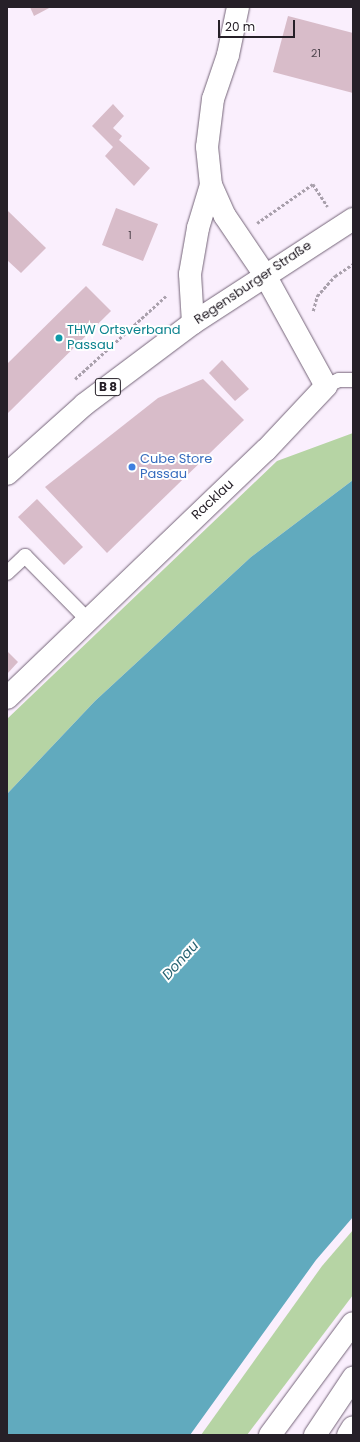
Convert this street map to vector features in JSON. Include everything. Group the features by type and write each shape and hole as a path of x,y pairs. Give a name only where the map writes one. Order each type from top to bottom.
{"street":[{"path":"238,7 228,55 213,99 207,147 211,185 237,237 266,275 326,386"},
{"path":"193,323 190,274 198,228 211,185"},
{"name":"Regensburger Straße","path":"7,474 86,404 193,323 353,219"},
{"name":"Racklau","path":"7,698 87,619 266,450 326,386"},
{"path":"270,1435 353,1323"},
{"path":"315,1435 353,1378"},
{"path":"348,1435 353,1427"}],"lane":[{"path":"326,386 339,380 353,380"},
{"path":"7,573 25,556 87,619"}],"path":[{"path":"310,319 317,296 335,276 353,264"}],"green space":[{"path":"353,433 353,480 251,557 95,701 7,794 7,719 277,461"},
{"path":"353,1230 353,1295 247,1435 201,1435 322,1266"}],"water":[{"name":"Donau","path":"353,480 353,1217 316,1260 190,1435 7,1435 7,794 95,701 251,557"}],"building":[{"path":"30,7 51,7 34,16"},
{"path":"288,16 353,33 353,93 273,72"},
{"path":"113,104 124,116 113,128 122,136 119,140 150,168 134,186 105,156 113,147 92,126"},
{"path":"116,208 158,224 143,261 102,245"},
{"path":"7,210 46,248 21,273 7,260"},
{"name":"THW Ortsverband Passau","path":"86,286 111,311 7,414 7,364"},
{"path":"222,360 249,389 235,401 209,373"},
{"name":"Cube Store Passau","path":"203,379 244,420 107,553 45,487 158,398"},
{"path":"37,499 83,547 64,565 18,517"},
{"path":"7,651 18,662 7,674"}],"place":[{"name":"THW Ortsverband Passau","path":"59,338"},
{"name":"Cube Store Passau","path":"132,467"}]}
